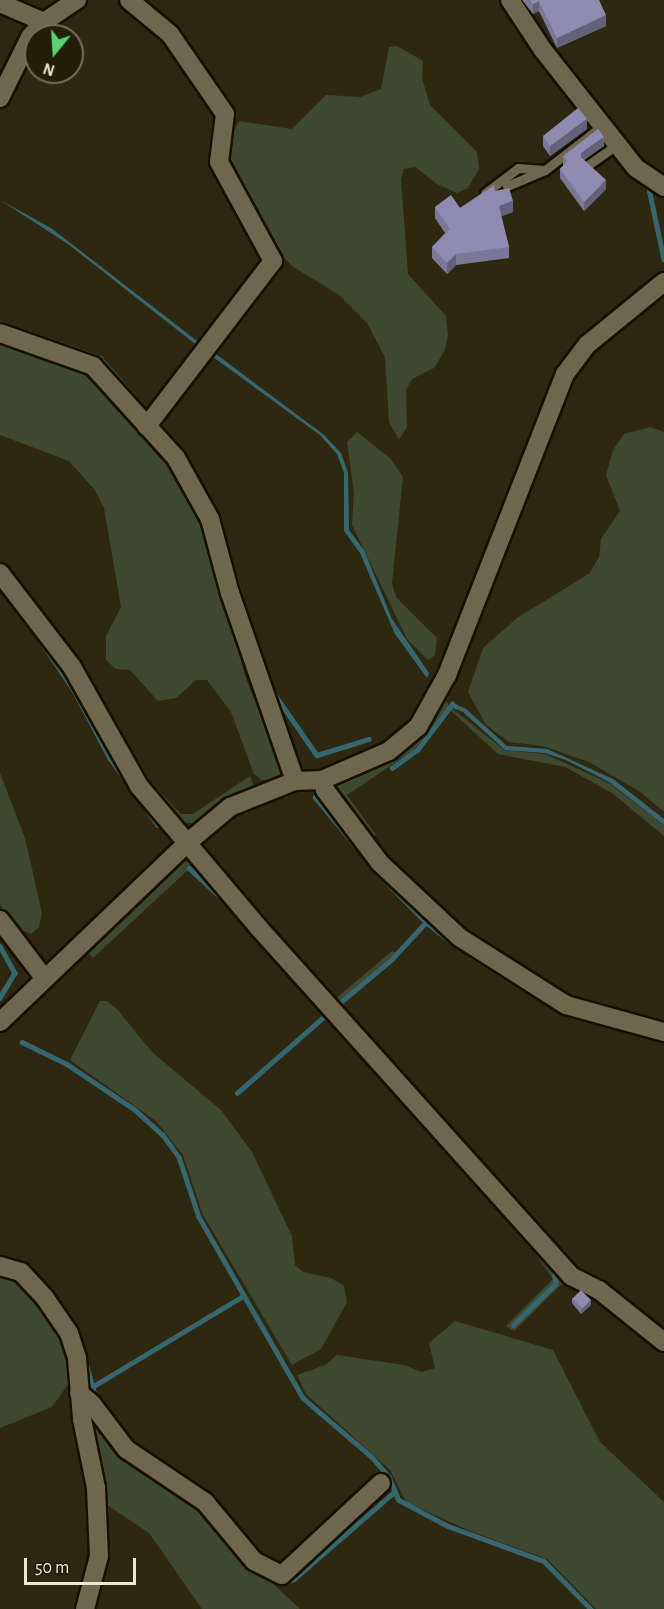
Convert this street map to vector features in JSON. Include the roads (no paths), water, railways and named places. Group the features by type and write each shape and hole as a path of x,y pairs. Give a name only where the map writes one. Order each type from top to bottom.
{"street":[{"path":"0,98 30,37 44,22 76,0"},
{"path":"129,0 170,34 225,114 226,125 218,150 219,162 273,261 147,426"},
{"path":"510,0 602,126 636,168 664,187"},
{"path":"0,3 44,22"},
{"path":"0,1022 187,843 230,807 295,781 322,780 389,751 418,727 447,675 565,375 588,344 664,282"},
{"path":"0,333 93,366 176,458 210,519 230,592 295,781"},
{"path":"0,573 72,667 139,786 265,936 571,1276 599,1290 664,1342"},
{"path":"322,780 331,799 380,863 459,937 566,1005 664,1032"},
{"path":"0,920 45,979"},
{"path":"0,1266 21,1272 58,1314 77,1358 79,1393 94,1468 99,1556 85,1609"},
{"path":"79,1393 92,1404 126,1449 204,1502 254,1561 282,1575 381,1483"}],"lane":[{"path":"507,186 545,170 602,126"},
{"path":"588,165 618,145"},
{"path":"478,200 515,169 527,166 545,170"}],"water":[{"path":"0,200 51,228 201,344 199,347 68,244"},
{"path":"216,354 324,435 341,453 348,473 349,530 364,550 392,619 429,673 427,678 395,634 360,553 344,531 344,473 337,454 320,435 213,357"},
{"path":"451,702 466,709 507,746 547,749 613,779 664,819 664,825 609,782 566,760 545,753 505,750 463,712 450,706"}],"waterway":[{"path":"561,59 610,120"},
{"path":"648,184 664,259"},
{"path":"0,323 100,358 148,413"},
{"path":"159,425 185,456 212,505"},
{"path":"222,533 245,611"},
{"path":"39,638 74,690 110,758 158,825"},
{"path":"273,692 317,755 369,739"},
{"path":"392,768 417,750 452,704 455,706"},
{"path":"315,797 356,846"},
{"path":"189,868 227,903"},
{"path":"378,873 426,922 453,943"},
{"path":"335,1007 392,959 426,922"},
{"path":"0,946 15,973 0,998"},
{"path":"472,956 531,993"},
{"path":"237,1093 328,1013"},
{"path":"22,1042 67,1064 134,1109 163,1135 179,1157 199,1217 303,1398 371,1456 389,1477 399,1500 448,1526 544,1561 591,1609"},
{"path":"0,1257 27,1266"},
{"path":"513,1325 555,1284 554,1268"},
{"path":"92,1387 243,1296"},
{"path":"58,1302 76,1328 96,1398"},
{"path":"286,1582 294,1579 394,1492"}]}
